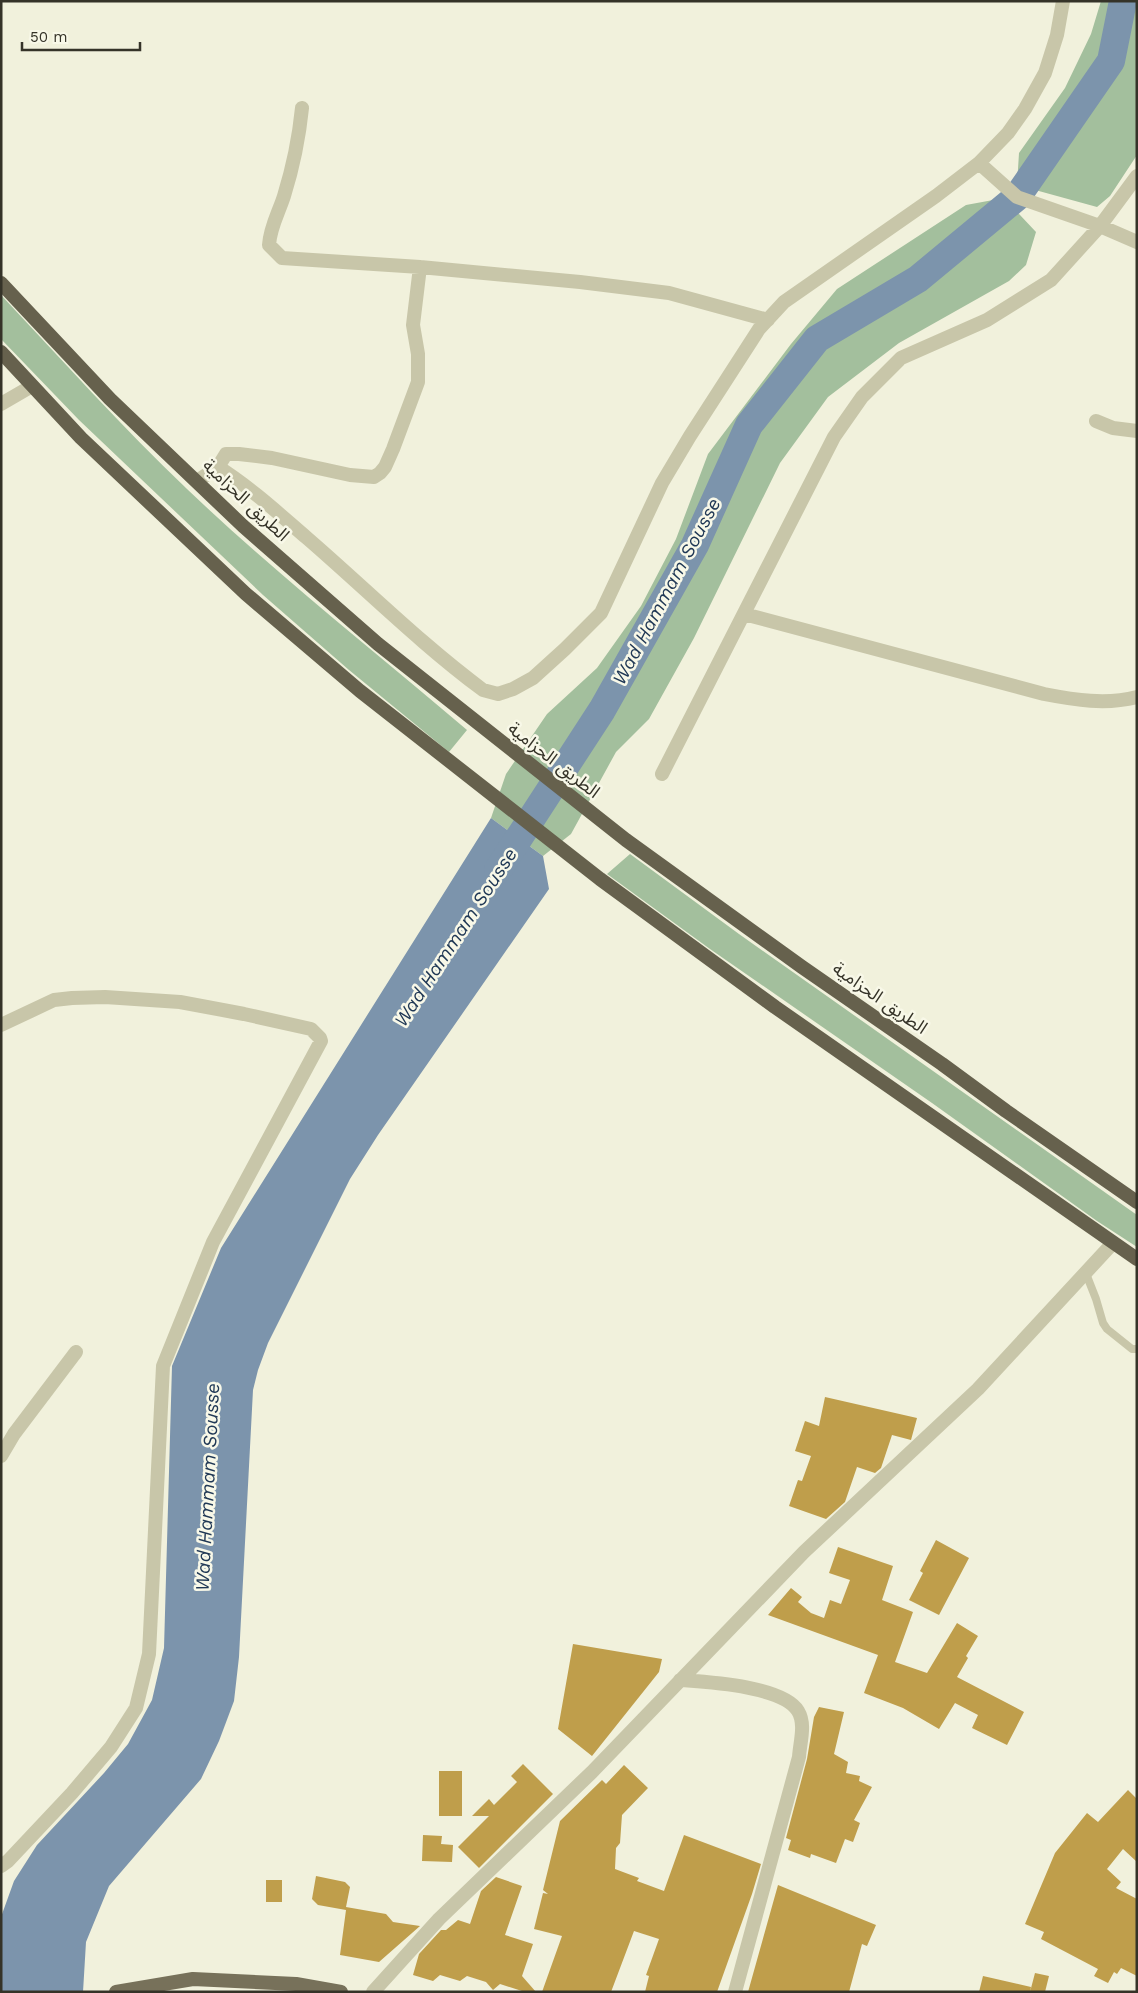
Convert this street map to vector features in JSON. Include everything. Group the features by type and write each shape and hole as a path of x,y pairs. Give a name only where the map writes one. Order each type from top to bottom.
{"highway":[{"name":"الطريق الحزامية","path":"1,283 110,399 243,526 370,638 626,840 754,933 942,1064 1006,1112 1137,1202"},
{"path":"1,352 81,438 246,594 360,692 600,879 775,1007 1137,1259"}],"main road":[{"path":"116,1992 193,1979 296,1984 341,1992"}],"street":[{"path":"218,467 254,492 409,630 484,690 498,694 513,689 533,678 565,650 601,613 662,483 759,329 784,302 936,196 979,163 1008,133 1025,109 1045,72 1057,35 1063,1"},
{"path":"302,108 298,143 284,197 270,235 269,244 282,258 420,267 580,282 669,293 768,320"},
{"path":"979,163 1018,197 1100,226 1137,242"},
{"path":"662,774 834,436 862,397 901,358 987,320 1051,280 1100,226 1137,176"},
{"path":"197,481 218,467 226,454 272,458 350,474 374,476 380,473 385,467 393,449 418,382 418,354 413,326 420,267"},
{"path":"1,404 32,386"},
{"path":"1096,421 1113,428 1137,431"},
{"path":"744,614 1044,694 1084,702 1124,700 1137,696"},
{"path":"1,1025 54,1000 105,997 180,1002 244,1014 311,1029 320,1038 320,1042 213,1242 163,1366 149,1654 136,1708 111,1747 72,1793 8,1861 1,1866"},
{"path":"373,1992 439,1919 592,1772 804,1552 978,1389 1113,1243"},
{"path":"1,1456 14,1434 76,1352"},
{"path":"680,1680 718,1682 770,1693 789,1701 798,1711 803,1724 799,1757 734,1992"},
{"path":"284,1992 296,1984"}],"lane":[{"path":"1086,1271 1103,1323 1107,1329 1132,1349 1137,1349"}],"green space":[{"path":"1101,1 1137,1 1137,155 1110,196 1097,207 1017,185 1019,153 1065,88 1091,34"},
{"path":"1004,198 1036,232 1026,265 1009,281 899,343 828,397 780,463 694,638 649,719 616,752 571,834 543,856 491,818 506,774 547,714 597,668 641,606 676,539 708,454 791,344 837,289 966,205"},
{"path":"1,295 116,418 187,489 290,582 467,730 449,752 349,670 263,595 79,420 1,339"},
{"path":"630,854 739,934 1137,1215 1137,1247 1097,1221 932,1103 710,949 607,874"}],"water":[{"path":"491,818 543,856 549,889 378,1135 350,1179 268,1343 253,1390 239,1657 234,1701 219,1741 201,1779 109,1886 86,1942 83,1992 1,1992 1,1917 14,1881 37,1845 104,1773 128,1744 152,1700 164,1648 172,1366 221,1248"}],"building":[{"path":"825,1397 917,1418 911,1440 892,1435 881,1468 875,1473 857,1467 845,1502 826,1519 789,1506 798,1480 802,1481 811,1456 795,1451 805,1421 819,1426"},
{"path":"936,1540 969,1558 939,1615 909,1600 923,1573 920,1571"},
{"path":"838,1547 893,1566 882,1600 913,1612 895,1662 927,1673 957,1623 978,1636 966,1656 968,1658 957,1677 1024,1712 1007,1745 972,1728 978,1715 955,1703 939,1729 903,1708 864,1693 878,1655 768,1615 791,1588 802,1597 798,1602 811,1613 824,1618 830,1600 841,1604 850,1580 829,1573"},
{"path":"573,1644 662,1659 659,1672 592,1756 558,1729"},
{"path":"819,1707 844,1712 834,1754 848,1762 846,1773 860,1776 859,1781 872,1787 854,1820 860,1823 853,1842 845,1839 836,1863 811,1854 810,1858 788,1850 791,1840 786,1838 807,1759 814,1717"},
{"path":"523,1764 553,1794 479,1868 458,1847 489,1816 472,1816 489,1799 494,1805 517,1782 511,1776"},
{"path":"624,1765 648,1788 622,1815 620,1843 616,1848 615,1869 639,1878 637,1881 664,1891 684,1835 761,1864 717,1992 645,1992 649,1976 646,1975 659,1939 634,1931 611,1992 542,1992 562,1936 534,1929 543,1893 548,1894 543,1890 560,1821 602,1780 606,1784"},
{"path":"439,1771 462,1771 462,1816 439,1816"},
{"path":"1128,1790 1137,1799 1137,1862 1123,1849 1107,1869 1121,1882 1116,1888 1137,1899 1137,1976 1121,1968 1117,1974 1114,1972 1108,1983 1094,1976 1098,1969 1041,1939 1044,1932 1025,1924 1055,1853 1087,1813 1098,1822"},
{"path":"423,1835 442,1836 441,1844 453,1845 452,1862 422,1861"},
{"path":"316,1876 345,1882 350,1887 346,1907 386,1914 393,1922 420,1926 379,1962 340,1955 346,1910 318,1905 312,1899"},
{"path":"496,1877 522,1886 505,1935 533,1944 522,1976 536,1992 525,1992 500,1984 493,1990 486,1982 467,1976 460,1981 440,1975 433,1981 413,1975 419,1954 441,1930 446,1930 458,1920 470,1924 481,1891"},
{"path":"266,1880 282,1880 282,1902 266,1902"},
{"path":"778,1885 876,1925 867,1946 862,1944 849,1992 748,1992"},
{"path":"1035,1973 1049,1976 1045,1992 1030,1992"},
{"path":"983,1976 1031,1987 1030,1992 979,1992"}],"waterway":[{"name":"Wad Hammam Sousse","path":"498,870 602,710 695,545 749,425 817,339 918,279 1017,197 1111,61 1123,1"}]}
